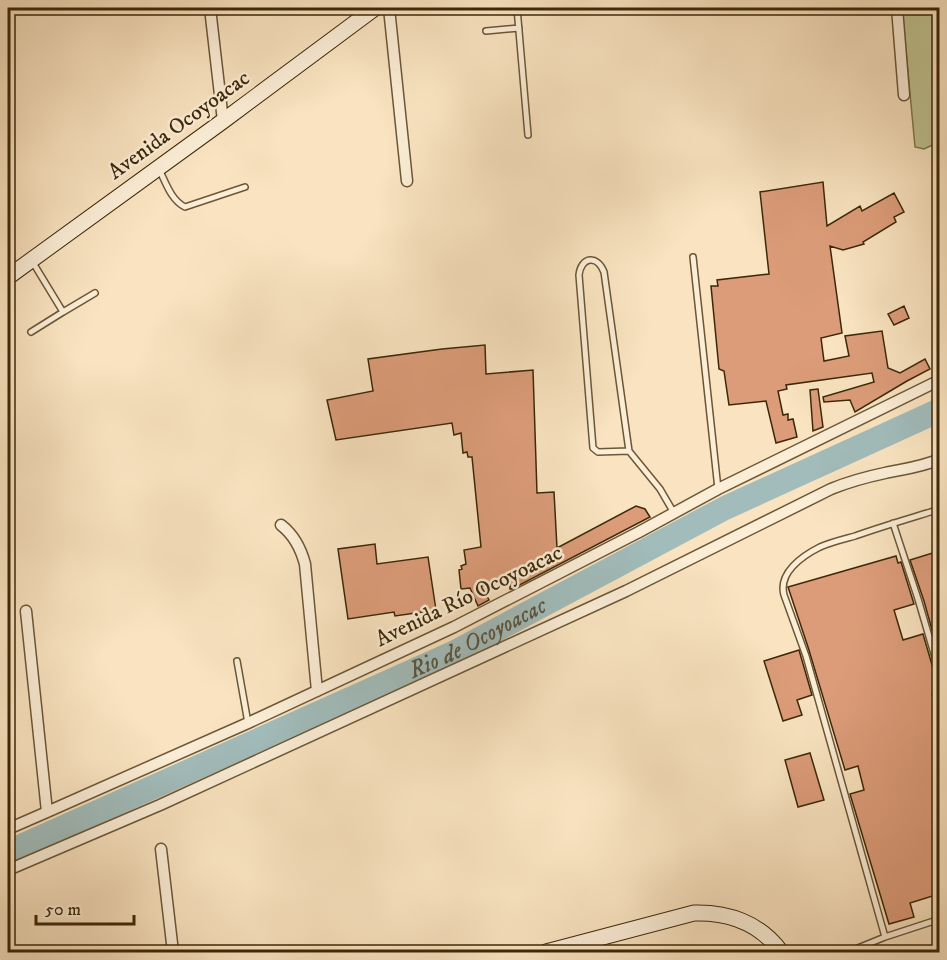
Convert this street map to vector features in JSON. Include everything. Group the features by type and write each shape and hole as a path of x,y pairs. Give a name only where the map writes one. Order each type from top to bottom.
{"main road":[{"name":"Avenida Ocoyoacac","path":"8,277 375,8"},
{"path":"546,952 694,913 708,913 722,914 748,923 781,952"}],"street":[{"path":"210,8 223,121"},
{"path":"389,8 407,181"},
{"path":"897,8 904,95"},
{"name":"Avenida Río Ocoyoacac","path":"8,829 248,723 454,627 718,489 939,380"},
{"path":"8,870 170,800 626,591 831,489 855,480 911,469 939,459"},
{"path":"281,525 302,552 305,564 317,691"},
{"path":"26,611 47,812"},
{"path":"161,849 173,952"}],"lane":[{"path":"517,8 528,135"},
{"path":"486,31 519,28"},
{"path":"159,168 173,197 185,207 245,187"},
{"path":"693,257 718,489"},
{"path":"31,260 63,312"},
{"path":"629,451 598,452 593,448 579,275 582,264 590,260 599,262 604,272 629,451 660,489 674,513"},
{"path":"31,332 95,293"},
{"path":"885,936 806,656 782,590 789,570 820,547 939,509"},
{"path":"892,523 918,599 939,674"},
{"path":"237,661 248,723"},
{"path":"848,952 885,936 939,919"}],"green space":[{"path":"902,8 939,8 939,142 924,149 915,147"}],"building":[{"path":"823,182 827,226 860,206 862,211 894,193 904,212 894,217 896,222 863,242 864,244 843,250 830,246 842,333 821,338 824,361 849,356 845,336 882,331 888,368 900,373 925,359 930,369 855,412 850,400 824,402 823,397 874,382 872,373 786,385 787,389 778,391 783,415 788,414 788,420 793,419 797,437 776,443 766,401 729,405 724,371 719,369 711,286 718,286 717,280 769,274 760,192"},
{"path":"904,306 909,318 894,325 888,314"},
{"path":"485,345 486,374 533,370 537,493 554,492 557,548 636,506 645,509 650,517 512,589 510,589 510,583 481,586 489,600 478,606 470,588 461,589 459,570 466,564 464,550 481,547 472,457 468,457 467,452 463,453 461,433 454,435 452,423 336,440 327,400 373,391 368,359"},
{"path":"818,389 823,427 813,431 810,390"},
{"path":"375,544 377,564 428,557 436,610 395,616 394,612 348,619 338,549"},
{"path":"939,551 939,655 910,560"},
{"path":"896,556 898,563 901,562 914,604 894,610 903,640 923,634 935,675 939,679 939,693 932,694 939,720 939,894 910,903 914,917 889,924 850,794 864,790 858,766 845,770 788,587"},
{"path":"799,650 812,695 797,700 802,715 783,721 764,661"},
{"path":"810,753 824,800 798,807 785,760"}],"waterway":[{"name":"Rio de Ocoyoacac","path":"8,852 453,653 725,508 940,410"}]}
